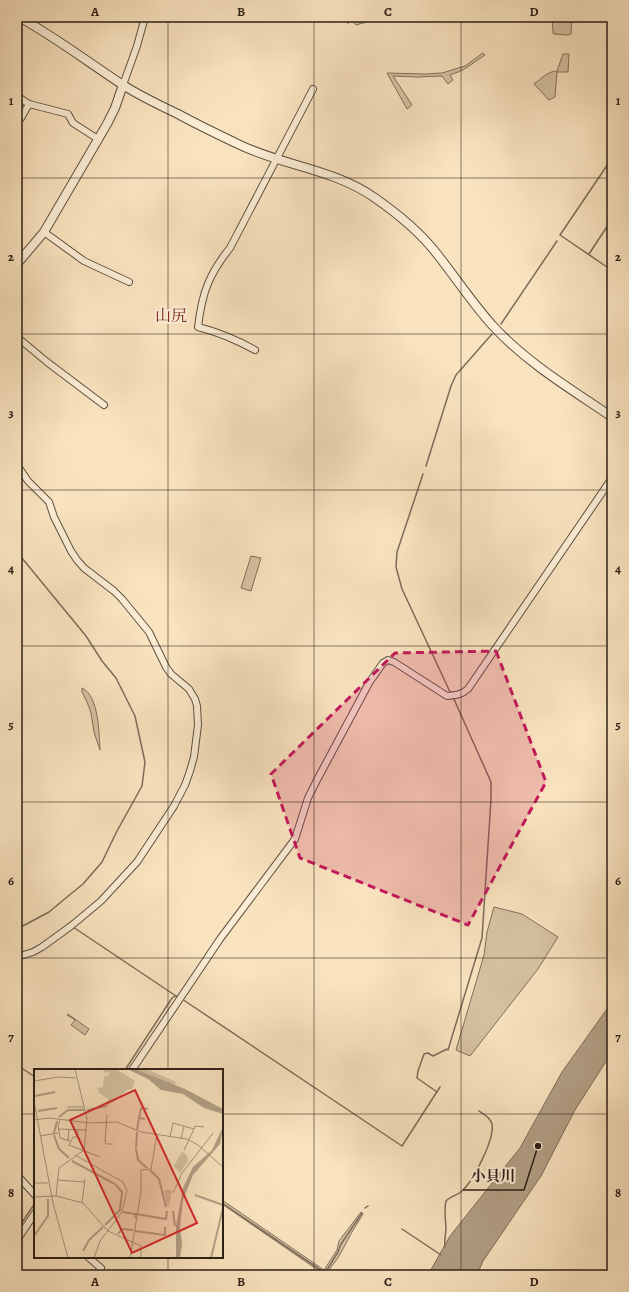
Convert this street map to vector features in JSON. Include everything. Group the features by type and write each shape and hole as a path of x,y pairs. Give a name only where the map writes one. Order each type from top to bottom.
{"street":[{"path":"19,17 47,33 123,85 147,99 242,146 277,159 318,170 363,189 398,215 437,253 483,315 512,346 612,417"},
{"path":"17,264 44,232 115,108 137,46 145,17"},
{"path":"255,350 215,331 198,327 200,305 208,281 218,262 230,248 314,89"},
{"path":"17,96 29,104 64,113 70,117 73,123 98,139"},
{"path":"17,121 21,118 29,104"},
{"path":"44,232 84,261 129,282"},
{"path":"17,337 47,362 104,404"},
{"path":"17,466 28,481 49,502 54,517 77,560 84,568 114,591 149,632 169,670 176,679 193,694 198,714 194,757 185,785 174,806 137,862 101,901 62,934 42,947 17,957"},
{"path":"133,1069 220,939 295,839 312,788 367,687 383,663 388,660 394,662 446,696 456,696 468,689 612,478"},
{"path":"17,1175 34,1194"},
{"path":"17,1240 34,1214"},
{"path":"89,1258 101,1268 96,1275"}],"highlighted area":[{"path":"496,651 546,782 468,925 300,858 271,774 395,653"}],"shaded area":[{"path":"350,17 382,17 356,25"},
{"path":"552,17 572,17 571,34 554,34"},
{"path":"483,53 485,55 463,70 450,75 453,80 448,84 442,76 393,76 412,105 407,109 387,73 442,73 465,66"},
{"path":"563,54 569,54 568,72 557,72 555,97 549,100 534,84 548,74 557,71"},
{"path":"251,556 261,558 251,591 241,588"},
{"path":"82,688 88,692 95,707 100,750 94,732 91,713 82,692"},
{"path":"494,907 522,914 558,937 538,969 470,1056 456,1050 484,955 487,932"},
{"path":"612,1002 612,1056 607,1060 575,1110 541,1176 483,1261 477,1275 428,1275 450,1236 520,1148 562,1072"},
{"path":"68,1014 89,1029 85,1035 71,1025 75,1020 67,1015"},
{"path":"223,1201 324,1270 337,1250 339,1241 361,1212 363,1214 338,1258 325,1275 223,1205"}],"waterway":[{"path":"344,17 348,23"},
{"path":"607,267 560,235 608,164 612,166"},
{"path":"589,254 612,219"},
{"path":"501,324 557,241"},
{"path":"426,466 451,386 456,375 492,334"},
{"path":"423,474 397,552 396,567 402,589 451,694"},
{"path":"17,552 86,636 102,661 116,678 135,716 145,762 142,786 102,862 83,884 49,912 17,929"},
{"path":"448,1050 482,938 491,799 491,782 453,697"},
{"path":"73,927 176,996"},
{"path":"126,1069 172,998 175,996 179,997"},
{"path":"182,999 402,1146 440,1087"},
{"path":"437,1092 417,1078 418,1071 424,1054 428,1053 433,1056 447,1049"},
{"path":"17,1065 34,1076"},
{"path":"445,1247 446,1201 460,1193 467,1186 487,1149 490,1139 492,1124 487,1116 479,1111"},
{"path":"17,1230 34,1204"},
{"path":"223,1204 325,1273 338,1252 341,1244 362,1213"},
{"path":"402,1229 441,1255"}],"place":[{"name":"小貝川","path":"538,1146"}],"district":[{"name":"山尻","path":"171,315"}]}
